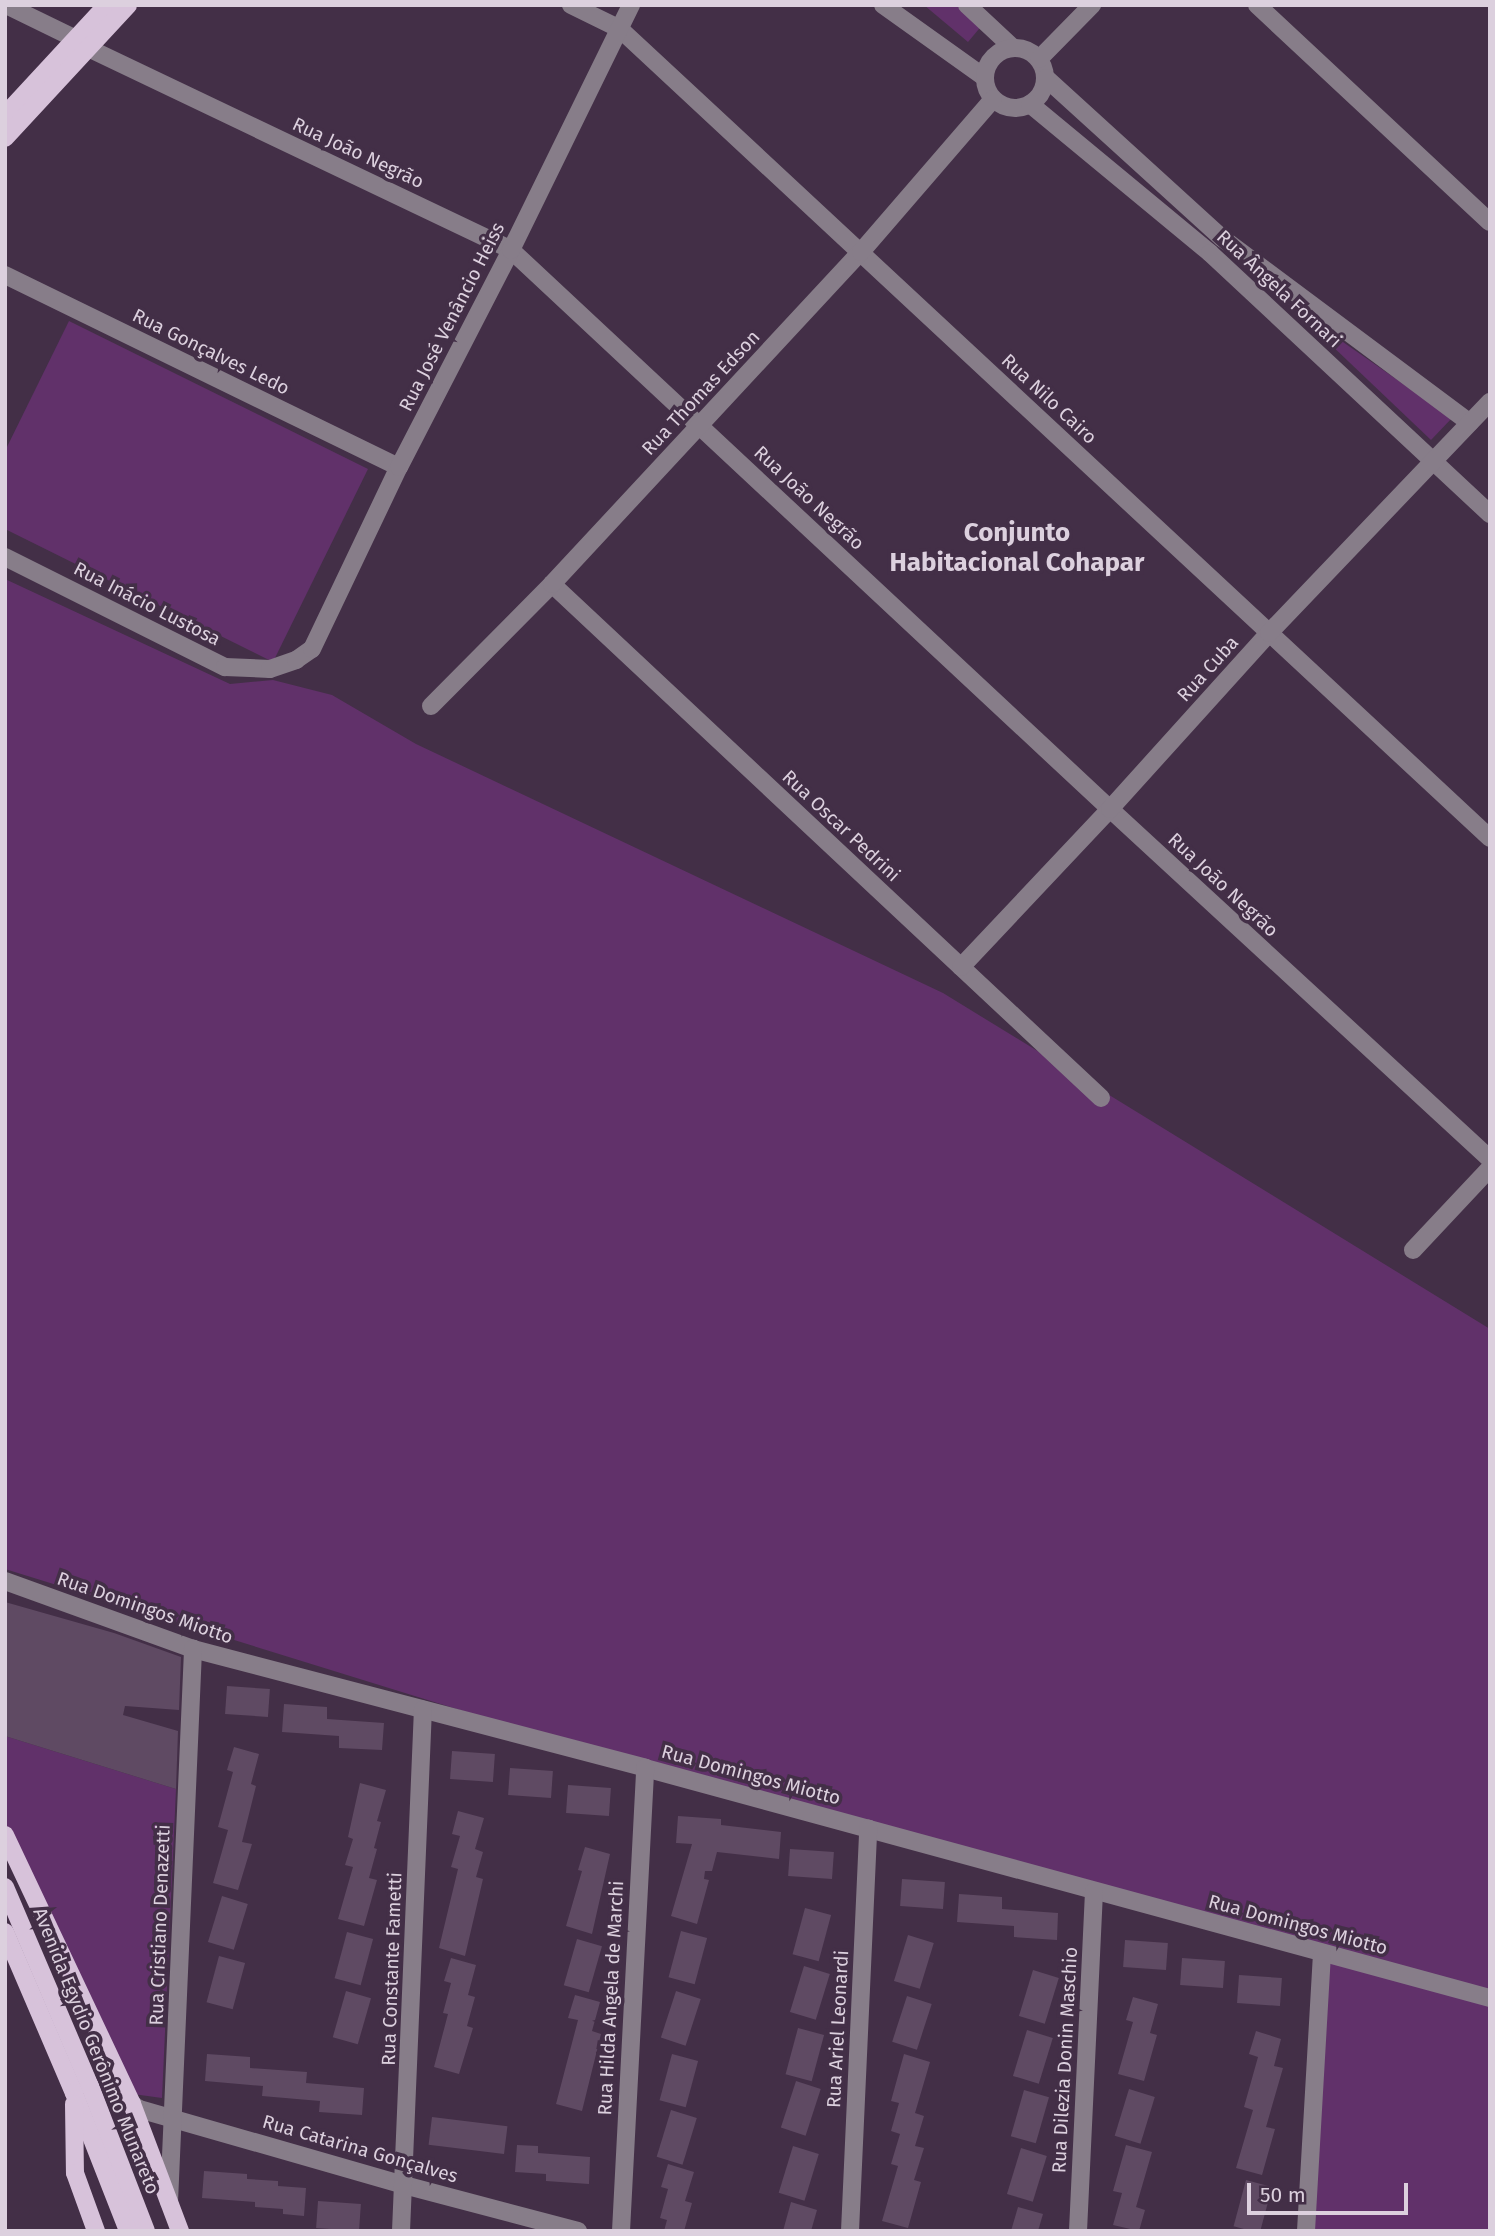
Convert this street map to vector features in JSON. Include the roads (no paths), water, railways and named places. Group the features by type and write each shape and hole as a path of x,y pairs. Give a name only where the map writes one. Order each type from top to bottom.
{"main road":[{"path":"5,138 82,43 107,5"},
{"path":"5,115 82,43 128,5"},
{"path":"5,1835 132,2104 180,2231"},
{"name":"Avenida Egydio Gerônimo Munareto","path":"5,1888 90,2086 146,2231"},
{"path":"5,1932 74,2093 128,2231"},
{"path":"74,2093 75,2173 96,2231"}],"street":[{"name":"Rua João Negrão","path":"6,5 511,250 1490,1159"},
{"name":"Rua Nilo Cairo","path":"570,5 620,29 1490,838"},
{"name":"Rua José Venâncio Heiss","path":"312,649 399,467 511,250 631,5"},
{"path":"883,5 984,77 993,99 1011,108 1030,104 1038,97 1045,78 1039,60 1032,52 1012,47 967,5"},
{"path":"1039,60 1091,5"},
{"path":"1257,5 1490,222"},
{"path":"984,77 990,60 996,54 1012,47"},
{"name":"Rua Ângela Fornari","path":"1045,78 1222,238 1470,423"},
{"name":"Rua Thomas Edson","path":"431,706 552,584 860,253 993,99"},
{"name":"Rua Ângela Fornari","path":"1030,104 1210,253 1490,514"},
{"path":"1210,253 1222,238"},
{"name":"Rua Gonçalves Ledo","path":"5,275 399,467"},
{"name":"Rua Cuba","path":"961,967 1110,809 1269,633 1490,402"},
{"name":"Rua Inácio Lustosa","path":"5,557 225,667 270,669 296,660 312,649"},
{"name":"Rua Oscar Pedrini","path":"552,584 1101,1098"},
{"path":"1413,1250 1490,1168"},
{"name":"Rua Domingos Miotto","path":"5,1581 193,1649 868,1828 1490,1998"},
{"name":"Rua Cristiano Denazetti","path":"169,2203 193,1649"},
{"name":"Rua Constante Fametti","path":"401,2231 423,1709"},
{"name":"Rua Hilda Angela de Marchi","path":"621,2231 645,1768"},
{"name":"Rua Ariel Leonardi","path":"850,2231 868,1828"},
{"name":"Rua Dilezia Donin Maschio","path":"1078,2231 1094,1891"},
{"path":"1306,2231 1322,1953"},
{"name":"Rua Catarina Gonçalves","path":"132,2104 139,2109 404,2185 578,2231"}],"district":[{"name":"Conjunto Habitacional Cohapar","path":"1017,548"}]}
